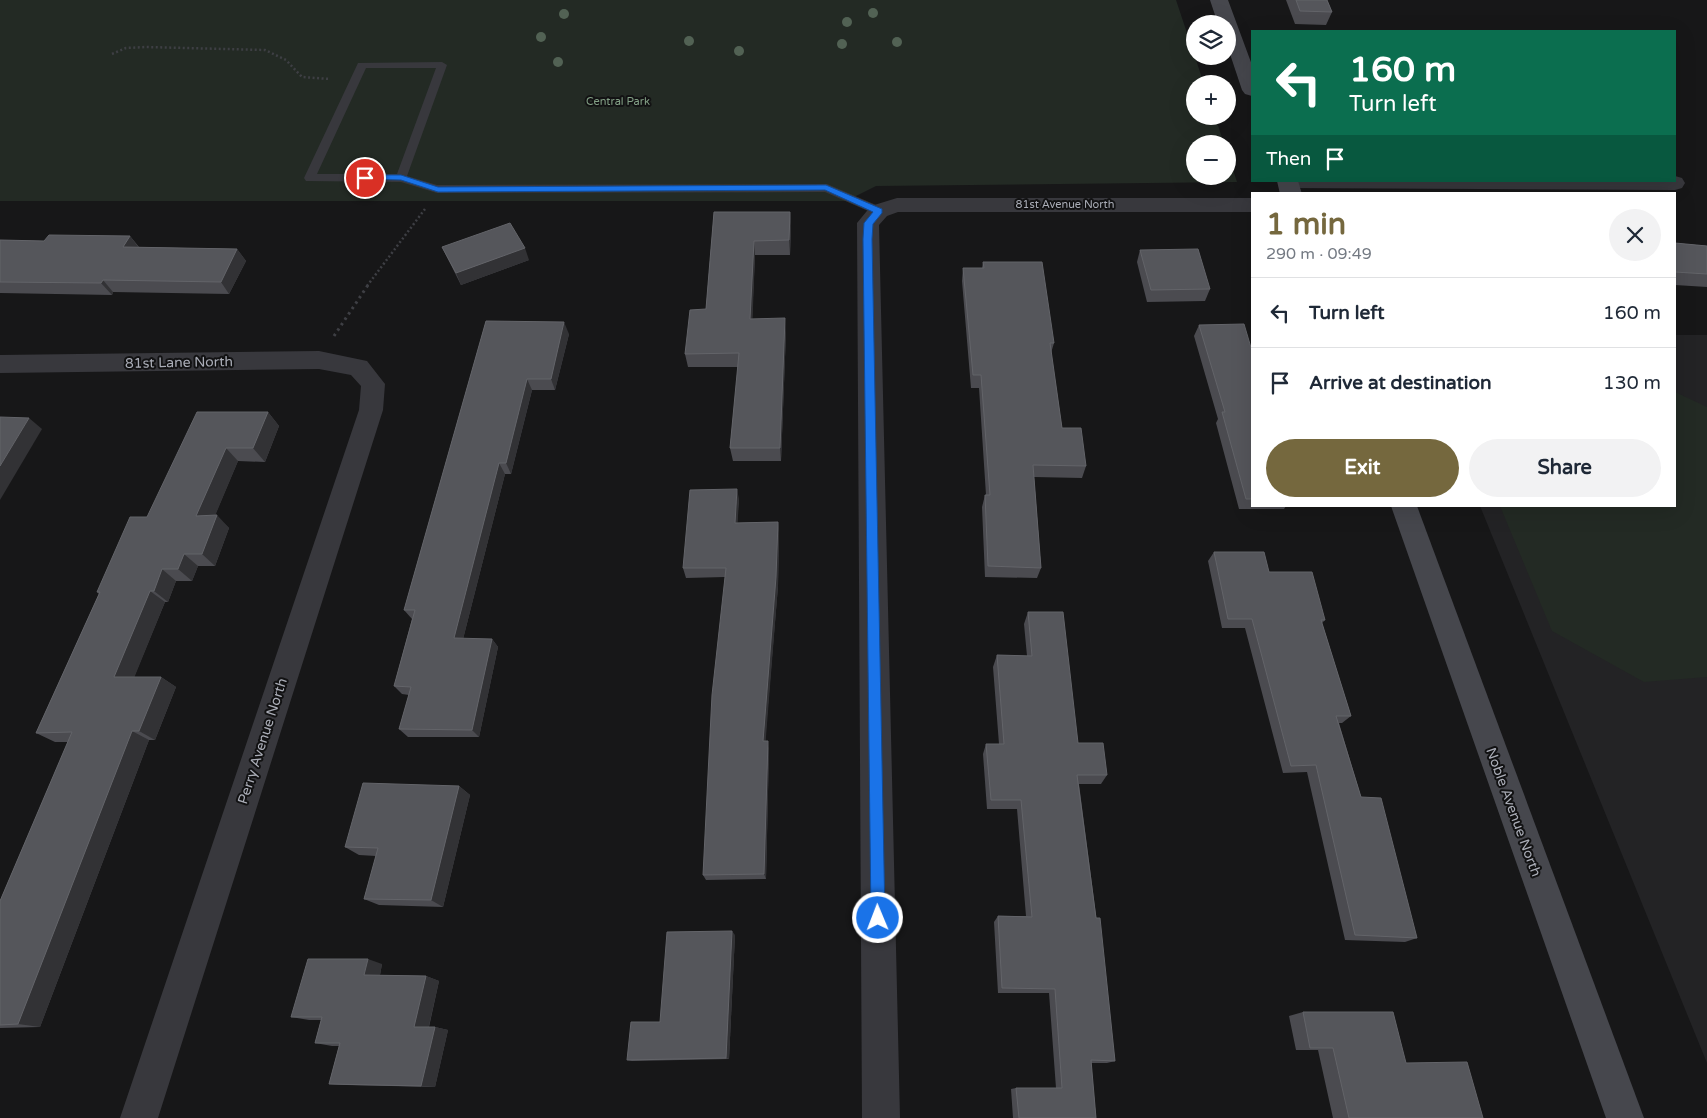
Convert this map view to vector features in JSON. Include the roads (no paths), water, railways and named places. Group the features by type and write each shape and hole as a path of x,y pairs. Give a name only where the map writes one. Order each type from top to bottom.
{"street":[{"path":"1218,0 1224,15"},
{"path":"1236,46 1251,87"},
{"path":"1481,182 1675,183"},
{"name":"81st Avenue North","path":"879,211 897,205 920,204 1251,205"},
{"path":"879,211 868,223 867,239 881,1118"},
{"name":"81st Lane North","path":"0,364 319,360 358,367"},
{"name":"Perry Avenue North","path":"138,1118 371,410 373,384 358,367"},
{"name":"Noble Avenue North","path":"1404,507 1625,1118"}],"lane":[{"path":"401,178 442,65 362,65 310,178 401,178 438,189 826,188 879,211"}],"park label":[{"name":"Central Park","path":"618,101"}]}
